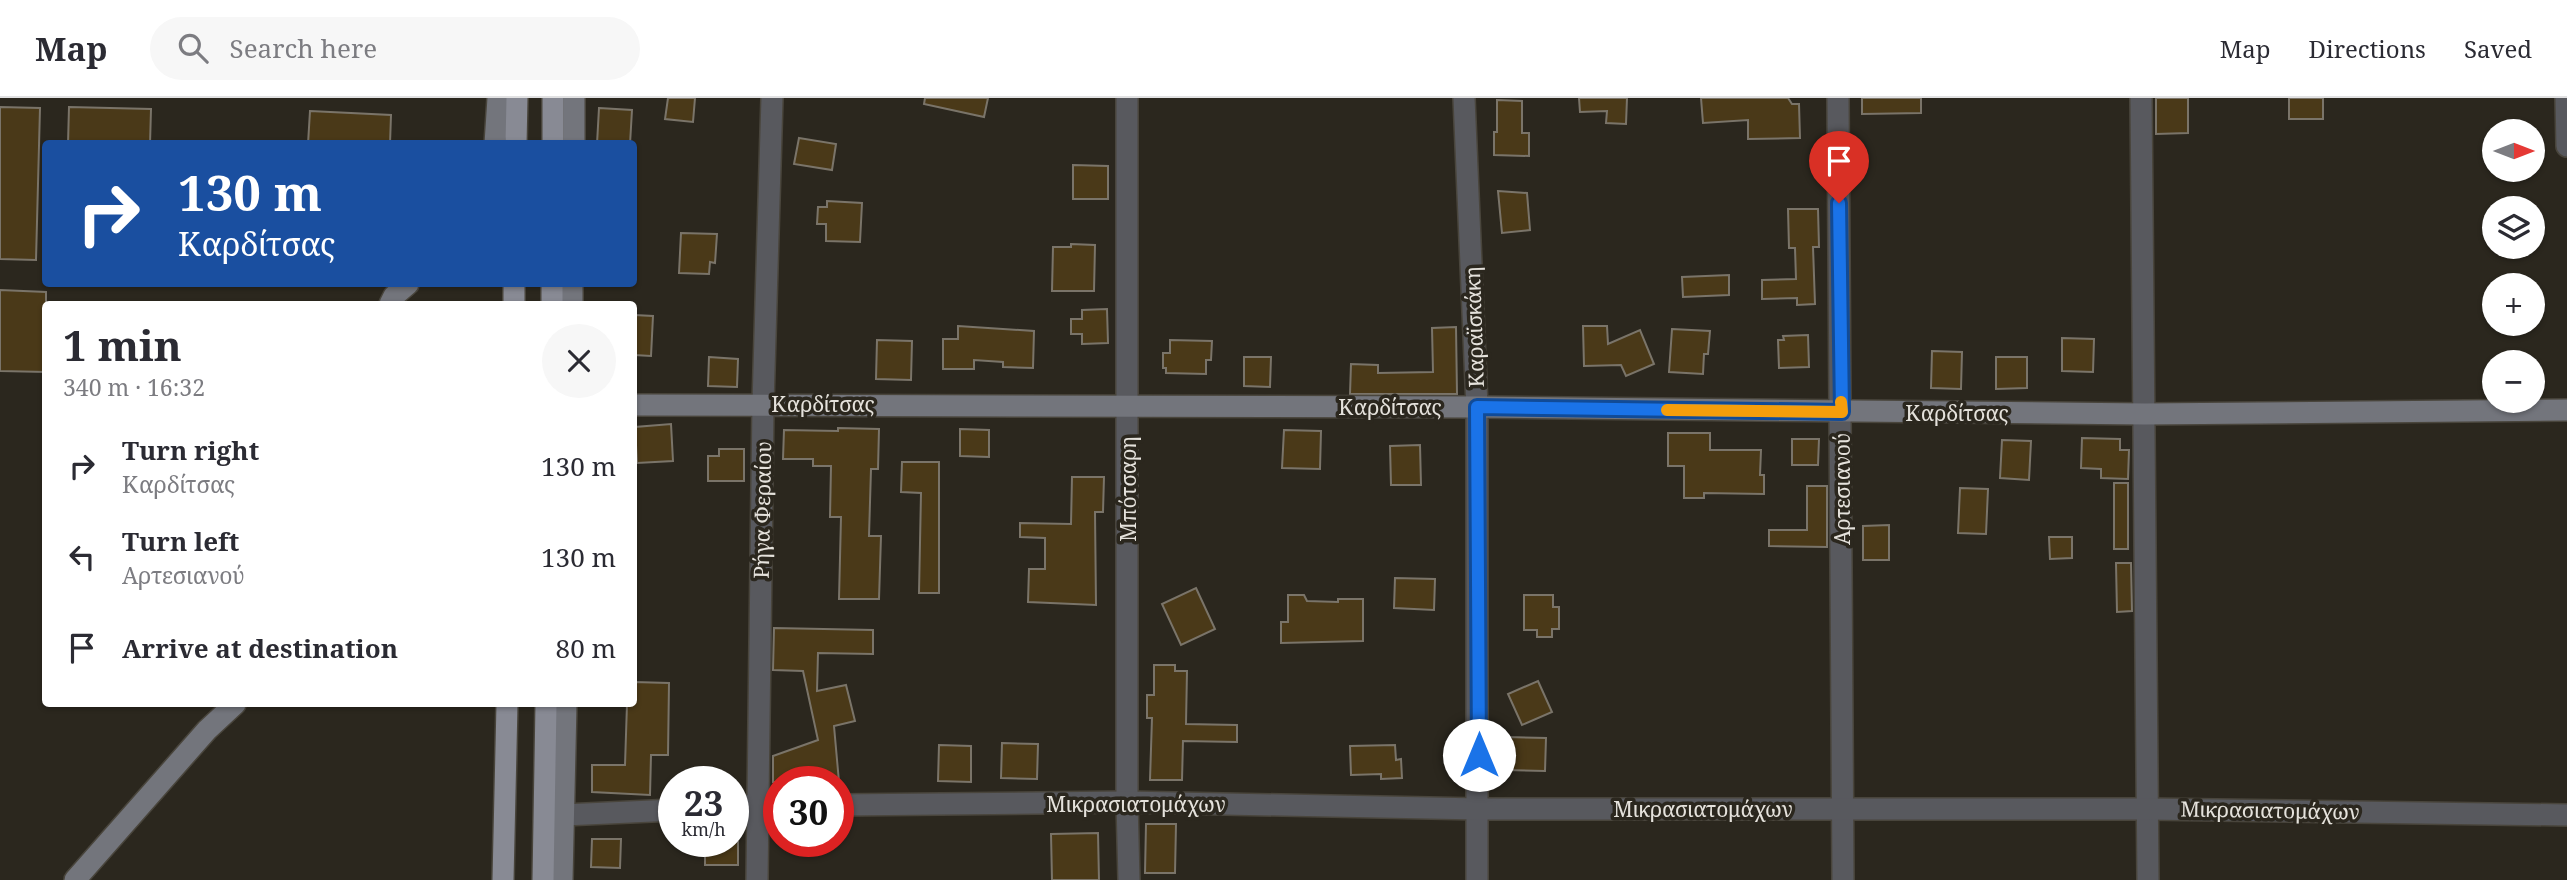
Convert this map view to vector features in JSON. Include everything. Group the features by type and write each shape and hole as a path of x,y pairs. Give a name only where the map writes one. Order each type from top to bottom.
{"main road":[{"path":"516,140 517,98"},
{"path":"553,140 554,98"},
{"path":"503,880 507,707"},
{"path":"543,880 546,707"}],"street":[{"path":"495,140 498,98"},
{"path":"574,98 574,140"},
{"name":"Ρήγα Φεραίου","path":"757,880 763,404 772,98"},
{"name":"Μπότσαρη","path":"1127,98 1129,880"},
{"name":"Καραϊσκάκη","path":"1464,98 1477,407 1477,880"},
{"name":"Αρτεσιανού","path":"1838,98 1843,880"},
{"path":"2141,98 2148,880"},
{"path":"2566,98 2567,146"},
{"path":"393,301 405,287"},
{"name":"Καρδίτσας","path":"637,405 1477,407 2145,414 2567,410"},
{"path":"207,730 215,707"},
{"path":"75,880 207,730 232,707"},
{"path":"562,880 566,707"},
{"name":"Μικρασιατομάχων","path":"854,805 1127,802 1479,809 2148,808 2567,815"},
{"path":"749,805 763,805"},
{"path":"564,815 658,811"}],"building":[{"path":"668,98 695,98 693,122 665,119"},
{"path":"925,98 988,98 984,117 924,104"},
{"path":"1579,98 1627,98 1626,124 1606,123 1607,111 1580,112"},
{"path":"1701,98 1788,98 1792,104 1799,104 1800,138 1748,139 1748,120 1703,123"},
{"path":"1862,98 1921,98 1921,113 1862,114"},
{"path":"2156,98 2188,98 2188,133 2156,134"},
{"path":"2289,98 2323,98 2323,119 2289,119"},
{"path":"1497,100 1522,101 1522,133 1529,133 1529,156 1494,155"},
{"path":"0,107 40,108 36,260 0,259"},
{"path":"69,107 151,109 150,140 68,140"},
{"path":"599,108 632,110 630,140 597,140"},
{"path":"310,111 391,115 390,140 308,140"},
{"path":"799,138 836,144 832,170 794,164"},
{"path":"1073,165 1108,166 1108,199 1073,199"},
{"path":"1498,191 1527,193 1530,230 1502,233"},
{"path":"827,201 862,203 860,242 826,241 826,224 817,224 818,207 827,207"},
{"path":"1788,209 1818,209 1819,247 1813,247 1815,304 1797,305 1797,298 1762,299 1762,280 1796,279 1795,248 1789,248"},
{"path":"681,233 717,234 715,263 710,262 709,274 679,273"},
{"path":"1071,244 1095,245 1094,291 1052,291 1053,247 1071,247"},
{"path":"1729,275 1729,295 1683,297 1682,277"},
{"path":"0,290 46,292 46,301 42,301 42,372 0,371"},
{"path":"1107,309 1108,343 1082,344 1082,334 1071,334 1071,319 1082,319 1082,310"},
{"path":"637,315 653,316 651,356 637,355"},
{"path":"958,326 1034,331 1033,368 1003,367 1003,362 974,360 974,369 943,369 943,339 958,339"},
{"path":"1583,326 1607,326 1608,344 1640,330 1654,364 1626,376 1621,365 1584,366"},
{"path":"1456,327 1457,394 1350,394 1351,364 1378,365 1378,373 1433,372 1432,328"},
{"path":"1672,329 1710,331 1708,354 1704,354 1703,374 1669,372"},
{"path":"1808,335 1809,367 1779,368 1778,340 1784,340 1783,336"},
{"path":"2062,338 2094,339 2093,372 2062,371"},
{"path":"877,340 912,341 911,380 876,379"},
{"path":"1170,340 1212,341 1211,360 1206,360 1206,374 1166,373 1166,368 1163,368 1163,353 1170,353"},
{"path":"1932,351 1962,352 1961,389 1931,388"},
{"path":"709,357 738,359 737,387 708,386"},
{"path":"1244,357 1271,357 1270,387 1244,386"},
{"path":"1996,357 2027,357 2027,388 1996,389"},
{"path":"671,424 673,461 637,463 637,427"},
{"path":"838,428 879,429 878,469 871,469 869,536 881,536 879,599 839,599 841,517 830,517 831,466 813,466 813,459 783,459 784,430 838,431"},
{"path":"960,429 989,430 989,457 960,456"},
{"path":"1284,430 1321,431 1320,469 1282,468"},
{"path":"1668,433 1710,433 1710,450 1761,450 1760,475 1764,475 1764,494 1704,493 1704,498 1684,498 1684,466 1668,466"},
{"path":"2082,438 2120,439 2120,450 2129,450 2128,479 2101,478 2101,469 2081,468"},
{"path":"1792,439 1819,439 1818,465 1792,465"},
{"path":"2002,440 2031,441 2029,480 2000,478"},
{"path":"1420,445 1421,485 1391,485 1390,446"},
{"path":"719,449 744,449 744,481 708,481 708,456 719,456"},
{"path":"902,462 939,462 939,593 919,593 921,493 901,492"},
{"path":"1072,477 1104,477 1103,512 1095,512 1096,605 1028,602 1029,569 1045,569 1045,538 1020,537 1020,523 1071,524"},
{"path":"2114,483 2128,483 2128,549 2114,549"},
{"path":"1807,486 1827,486 1827,547 1769,546 1769,530 1807,530"},
{"path":"1960,488 1988,489 1986,534 1958,533"},
{"path":"1889,525 1889,560 1863,560 1863,526"},
{"path":"2049,537 2072,537 2072,558 2050,559"},
{"path":"2116,563 2131,563 2132,611 2117,612"},
{"path":"1395,578 1435,579 1434,610 1394,608"},
{"path":"1196,588 1215,629 1181,645 1162,604"},
{"path":"1288,595 1304,595 1307,601 1338,602 1338,599 1363,599 1363,641 1281,643 1281,622 1288,622"},
{"path":"1524,595 1553,595 1553,607 1559,607 1559,629 1552,629 1552,637 1537,637 1537,630 1524,630"},
{"path":"774,628 873,630 873,654 818,653 817,691 846,685 855,721 834,726 838,766 773,766 773,756 818,740 803,671 773,670"},
{"path":"1154,665 1175,665 1175,671 1187,671 1186,724 1237,725 1237,742 1183,741 1182,780 1150,780 1152,718 1147,718 1147,695 1154,695"},
{"path":"1538,681 1552,712 1522,725 1508,694"},
{"path":"637,682 669,683 668,755 651,755 650,795 592,792 592,765 625,765 627,707 637,707"},
{"path":"1506,737 1546,738 1545,771 1505,770"},
{"path":"1002,743 1038,744 1037,779 1001,778"},
{"path":"939,745 971,746 971,782 938,781"},
{"path":"1395,745 1396,760 1401,759 1402,778 1381,779 1381,774 1351,775 1350,746"},
{"path":"1146,824 1176,824 1175,873 1145,873"},
{"path":"1098,833 1099,880 1052,880 1051,834"},
{"path":"592,839 621,839 620,868 591,867"},
{"path":"705,857 738,857 738,865 705,865"}],"slow traffic":[{"path":"1667,410 1842,412 1841,402"}],"route":[{"path":"1479,755 1477,407 1842,412 1839,203"}]}
